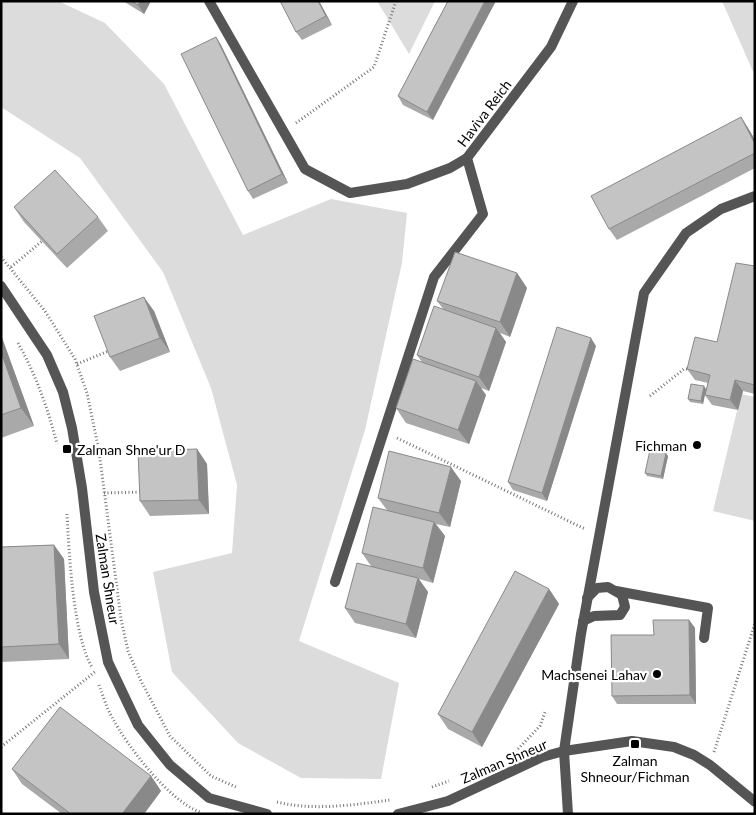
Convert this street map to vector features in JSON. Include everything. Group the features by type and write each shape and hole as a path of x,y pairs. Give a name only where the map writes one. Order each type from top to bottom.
{"street":[{"name":"Haviva Reich","path":"209,1 305,169 350,193 407,184 450,168 467,158 551,47 574,1"},
{"path":"335,582 434,277 484,214 467,158"},
{"path":"568,814 564,751 587,598 644,293 686,233 720,209 755,196"},
{"name":"Zalman Shneur","path":"1,286 47,356 62,392 72,428 81,479 94,592 108,662 138,724 170,764 209,798 267,814"},
{"path":"583,621 594,616 620,615 625,607 622,596 608,587 597,588 587,598"},
{"path":"616,591 708,608 704,638"},
{"name":"Zalman Shneur","path":"398,814 448,800 542,757 564,751 632,741 674,748 710,765 755,802"}],"path":[{"path":"284,132 374,67 396,1"},
{"path":"11,267 42,241"},
{"path":"1,257 45,311 77,364 93,416 121,619 128,651 141,681 170,736 211,776 242,790"},
{"path":"77,364 112,350"},
{"path":"650,396 684,369 697,370"},
{"path":"385,432 599,536"},
{"path":"104,492 149,492"},
{"path":"710,765 755,624"},
{"path":"1,748 108,662"},
{"path":"515,752 530,739 540,726 545,712"},
{"path":"423,790 458,778"},
{"path":"272,800 308,806 357,805 397,798"}],"shaded area":[{"path":"1,1 58,1 105,23 164,84 243,235 331,199 407,213 402,263 365,430 299,641 399,683 381,779 301,778 238,743 172,672 153,572 232,553 237,485 211,388 163,272 80,158 1,107"},
{"path":"377,1 435,1 409,54"},
{"path":"722,1 755,1 755,76"},
{"path":"741,394 755,397 755,521 713,511"}],"building":[{"path":"131,1 140,1 138,5"},
{"path":"280,1 318,1 326,16 296,32"},
{"path":"448,1 485,1 427,112 398,96"},
{"path":"216,37 282,174 248,191 181,54"},
{"path":"741,117 755,144 755,153 609,229 591,196"},
{"path":"55,170 98,217 57,254 14,207"},
{"path":"455,252 517,273 500,322 437,301"},
{"path":"736,263 755,266 755,385 735,380 730,400 705,395 710,375 687,369 695,337 717,342"},
{"path":"144,297 160,338 110,357 94,316"},
{"path":"434,306 496,328 479,377 417,355"},
{"path":"557,327 591,338 542,493 508,482"},
{"path":"1,352 21,408 1,415"},
{"path":"413,359 476,381 458,430 396,408"},
{"path":"691,384 704,386 701,401 688,399"},
{"path":"197,449 199,500 140,501 138,451"},
{"path":"650,450 666,453 661,476 645,473"},
{"path":"389,451 451,467 439,513 378,498"},
{"path":"373,507 434,522 423,568 362,553"},
{"path":"54,545 59,644 1,647 1,547"},
{"path":"357,563 418,578 406,624 345,608"},
{"path":"515,571 549,589 472,732 438,714"},
{"name":"Machsenei Lahav","path":"653,620 689,620 690,695 612,696 611,635 654,635"},
{"path":"60,707 151,776 122,814 71,814 12,769"}],"place":[{"name":"Fichman","path":"697,445"},
{"name":"Zalman Shne'ur D","path":"67,449"},
{"name":"Machsenei Lahav","path":"657,674"},
{"name":"Zalman Shneour/Fichman","path":"635,744"}]}
